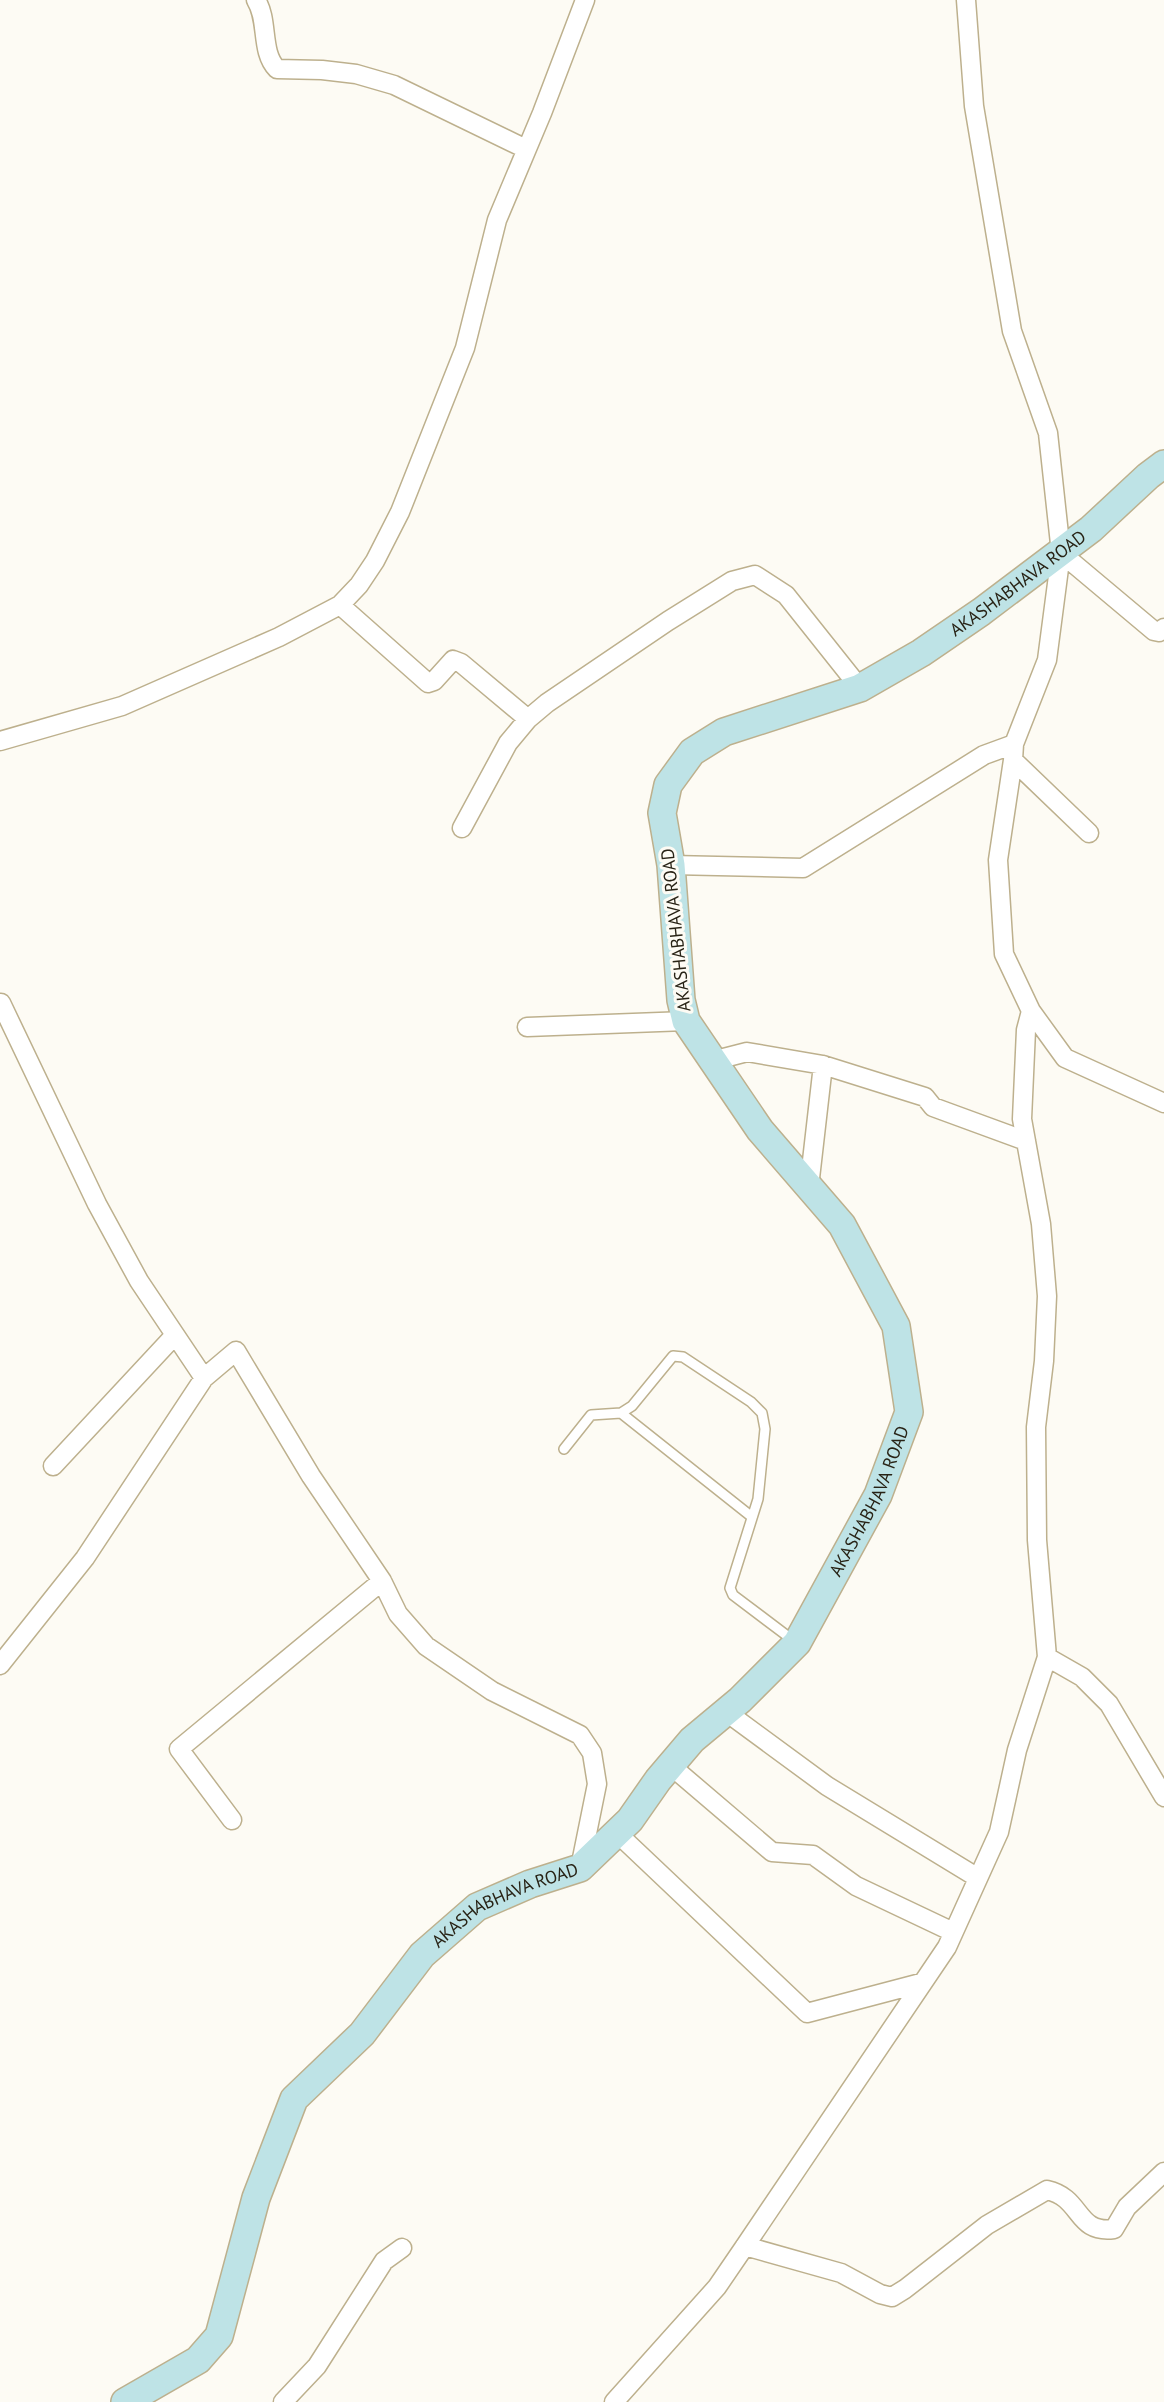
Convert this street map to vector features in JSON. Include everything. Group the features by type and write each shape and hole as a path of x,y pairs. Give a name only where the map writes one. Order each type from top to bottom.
{"street":[{"path":"256,0 261,8 270,62 278,69 322,70 356,74 394,85 526,149"},
{"path":"0,741 122,706 279,638 340,605 359,585 375,561 400,512 465,348 497,220 585,0"},
{"path":"966,0 974,106 1012,331 1048,433 1061,553 1047,660 1014,752 998,860 1004,954 1031,1011 1065,1058 1164,1103"},
{"name":"AKASHABHAVA ROAD","path":"125,2402 198,2360 219,2336 256,2198 294,2099 362,2034 422,1955 477,1906 530,1884 580,1868 630,1820 670,1765 692,1740 740,1700 797,1643 878,1495 909,1412 896,1326 842,1225 760,1130 686,1021 681,1000 671,865 662,813 668,785 692,752 724,732 860,688 921,653 1061,553 1164,464"},
{"path":"1061,553 1154,631 1159,632 1164,628"},
{"path":"462,828 508,743 528,719 547,703 668,621 732,581 755,575 786,595 860,688"},
{"path":"340,605 423,681 428,683 434,681 453,660 461,663 528,719"},
{"path":"1014,752 1089,833"},
{"path":"671,865 802,868 984,755 1014,752"},
{"path":"0,1002 97,1204 139,1281 204,1378"},
{"path":"614,2402 717,2287 745,2246 946,1947 999,1832 1017,1750 1047,1657 1037,1540 1036,1427 1044,1361 1047,1296 1041,1224 1022,1119 1026,1030 1031,1011"},
{"path":"527,1027 686,1021"},
{"path":"712,1060 747,1052 824,1065 925,1097 933,1107 1026,1141"},
{"path":"809,1187 824,1065"},
{"path":"53,1466 175,1335"},
{"path":"0,1665 85,1558 204,1378 236,1351 311,1476 382,1581 398,1614 426,1646 492,1691 580,1735 592,1753 597,1784 580,1868"},
{"path":"232,1820 179,1749 382,1581"},
{"path":"1047,1657 1082,1677 1109,1704 1164,1797"},
{"path":"726,1712 828,1786 978,1878"},
{"path":"670,1765 772,1852 813,1855 856,1886 953,1932"},
{"path":"617,1833 807,2013 921,1983"},
{"path":"745,2246 841,2272 880,2294 892,2297 987,2225 1047,2190 1058,2192 1068,2200 1090,2226 1100,2230 1114,2229 1127,2207 1164,2172"},
{"path":"283,2402 317,2367 384,2261 402,2248"}],"lane":[{"path":"564,1449 591,1415 621,1413 632,1406 673,1356 683,1357 751,1401 762,1413 765,1429 758,1499 730,1588 733,1594 797,1643"},
{"path":"621,1413 752,1517"}]}
